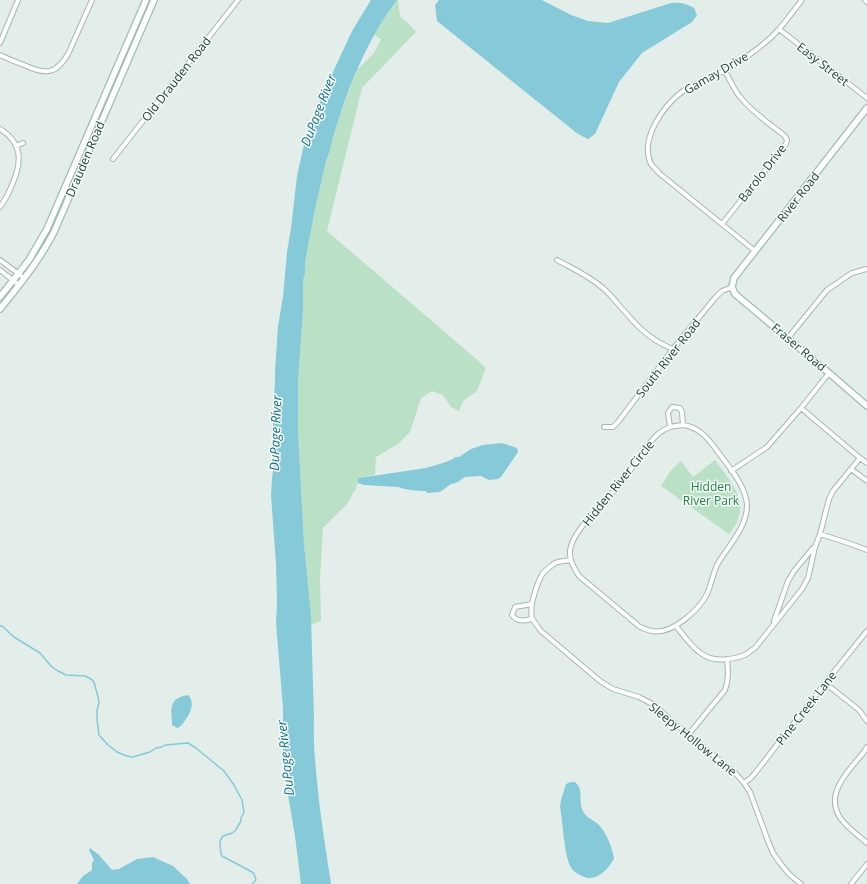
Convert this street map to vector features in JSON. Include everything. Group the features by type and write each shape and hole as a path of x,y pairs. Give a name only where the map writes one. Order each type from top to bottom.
{"street":[{"path":"0,43 18,0"},
{"path":"0,55 40,72 54,71 65,60 92,0"},
{"name":"Drauden Road","path":"0,297 35,250 47,229 146,0"},
{"name":"Drauden Road","path":"0,309 42,254 54,232 154,0"},
{"name":"Old Drauden Road","path":"113,159 238,0"},
{"name":"Gamay Drive","path":"756,252 659,173 652,164 648,154 648,142 658,119 665,108 674,99 684,90 725,71 758,48 779,29 802,0"},
{"name":"Easy Street","path":"779,29 867,98"},
{"name":"Barolo Drive","path":"722,224 786,144 787,140 785,136 742,99 733,87 725,71"},
{"name":"River Road","path":"732,287 734,278 756,252 867,108"},
{"path":"0,129 8,135 16,146 19,158 18,169 8,195 0,207"},
{"path":"16,146 23,143"},
{"path":"0,260 24,278"},
{"path":"557,260 597,282 637,326 663,345 673,349"},
{"path":"788,338 827,290 852,273 867,269"},
{"path":"0,270 19,285"},
{"name":"Fraser Road","path":"732,287 735,294 867,406"},
{"name":"South River Road","path":"604,427 613,427 618,422 673,349 715,298 722,292 732,287"},
{"path":"731,471 767,447 829,373"},
{"path":"532,604 515,607 512,615 518,621 532,619 532,604 544,572 555,564 571,560 578,576 640,627 652,632 664,631 676,626 701,603 707,593 716,567 744,521 746,514 746,498 741,485 704,434 695,428 683,425 682,412 680,408 672,407 668,413 670,427"},
{"path":"801,408 867,463"},
{"name":"Hidden River Circle","path":"571,560 570,549 577,534 624,479 647,446 659,434 670,427 683,425"},
{"path":"676,626 691,645 703,654 717,659 727,659 746,654 755,648 802,589 808,578 815,546 820,534 829,499 833,491 860,458"},
{"path":"851,468 867,481"},
{"path":"820,534 867,550"},
{"path":"773,624 788,581 794,571 815,546"},
{"name":"Sleepy Hollow Lane","path":"532,619 541,631 600,681 613,689 639,697 656,706 688,735 736,774 744,782 750,792 773,853 789,874 801,884"},
{"name":"Pine Creek Lane","path":"744,782 751,778 756,772 867,631"},
{"path":"688,735 725,690 728,683 727,659"},
{"path":"825,683 859,710 867,720"},
{"path":"867,747 842,780 836,792 835,805 838,814 844,822 867,843"},
{"path":"851,884 867,864"}],"green space":[{"path":"397,0 400,16 416,32 362,88 327,231 486,368 477,391 463,401 459,411 451,407 443,395 432,391 421,398 410,432 398,444 376,457 375,475 359,478 357,486 348,503 323,528 320,579 321,621 311,625 304,544 298,431 298,382 305,263 326,161 343,107 357,70 374,53 381,39 374,35"},
{"name":"Hidden River Park","path":"715,460 731,482 739,498 739,515 736,524 729,534 661,486 671,470 681,461 693,477"}],"water":[{"name":"DuPage River","path":"371,0 397,0 380,24 373,37 343,106 326,161 314,214 303,281 303,311 298,382 298,431 304,544 311,617 315,758 320,807 331,884 301,884 286,783 283,748 283,708 276,623 276,564 271,495 274,462 273,412 278,326 283,297 297,176 305,140 326,87 352,31"},
{"path":"439,0 542,0 571,15 588,21 608,23 671,3 688,5 694,8 697,15 692,22 642,53 619,82 595,134 588,139 578,134 437,21 435,5"},
{"path":"502,443 517,448 518,452 501,477 498,479 489,480 481,476 465,477 456,483 451,484 440,492 427,493 426,491 398,487 364,485 358,483 359,478 426,468 443,463 455,457 459,457 471,449 483,445"},
{"path":"188,695 192,704 191,710 180,727 177,728 172,725 172,704 182,696"},
{"path":"575,782 578,785 583,811 602,829 609,841 613,854 614,859 607,869 600,875 592,878 579,875 575,872 569,864 567,857 560,807 566,784"},
{"path":"90,848 99,855 112,870 119,869 137,859 153,857 173,866 187,879 190,884 77,884 83,876 92,870 92,863 94,860 89,850"}],"waterway":[{"path":"0,626 2,626 14,637 40,653 52,667 58,671 66,675 85,676 94,682 99,703 97,710 99,735 117,752 133,757 150,752 165,745 188,743 224,771 242,800 244,812 235,831 223,836 220,841 221,854 222,856 252,872 256,880 252,884"}]}
